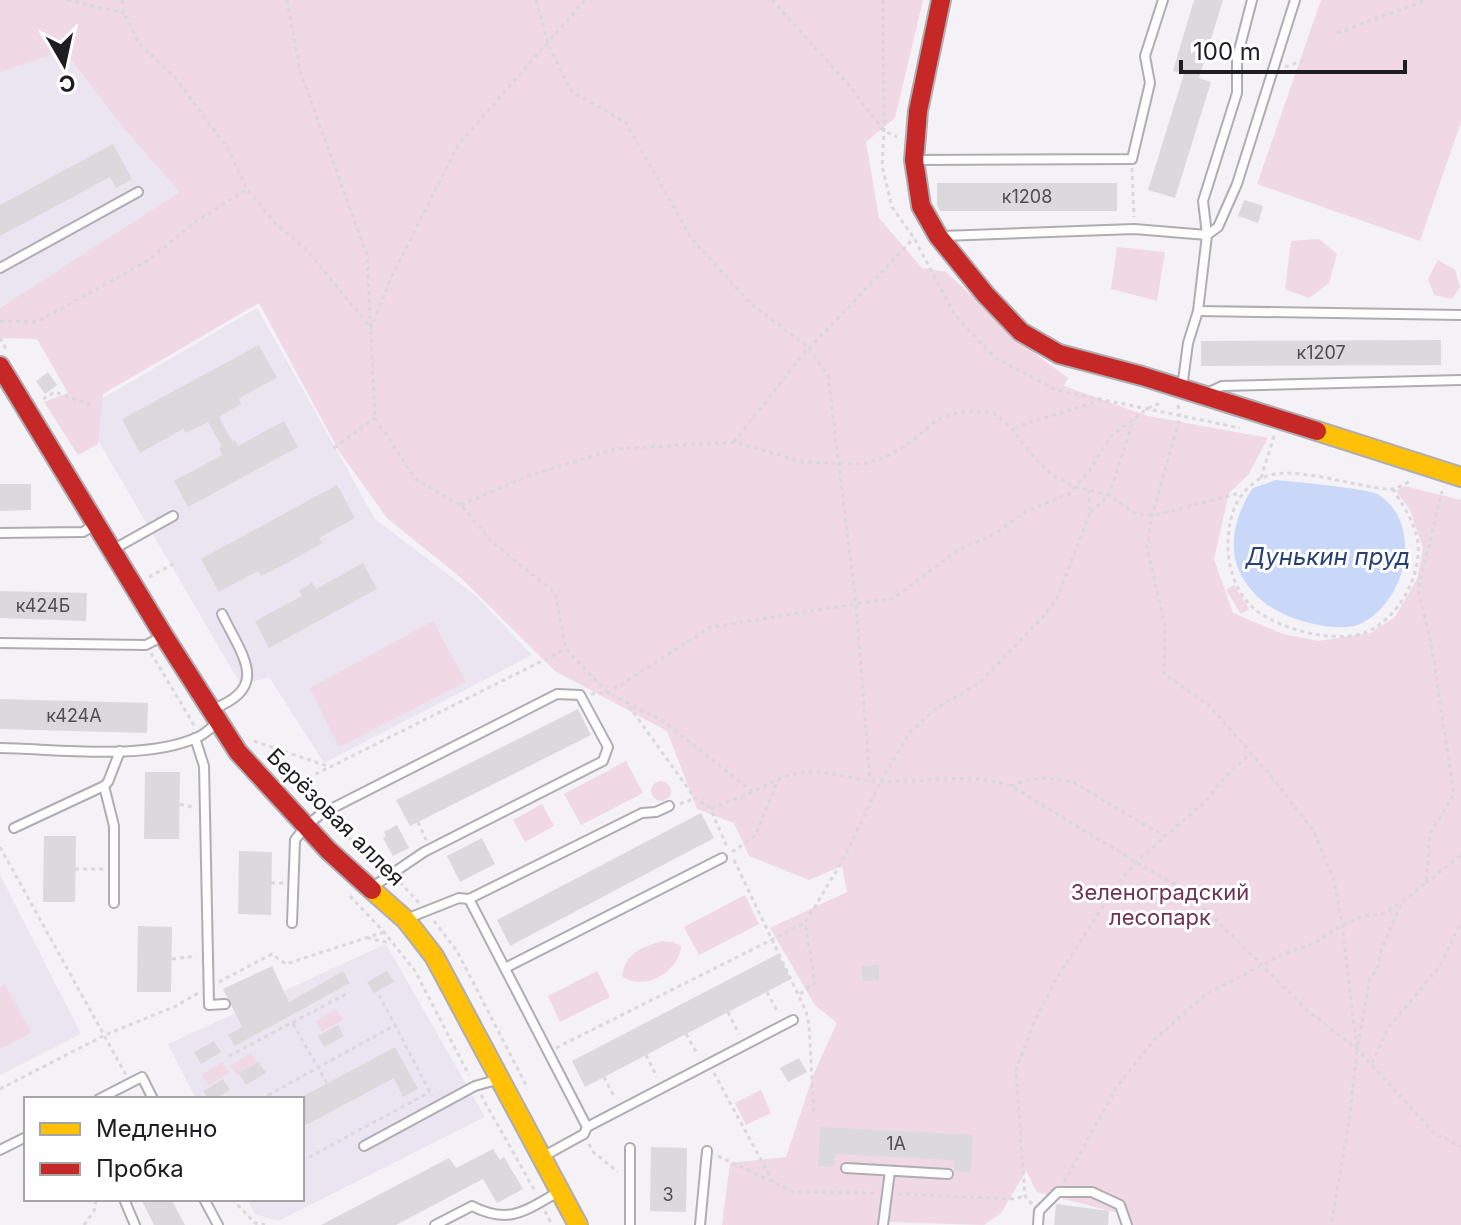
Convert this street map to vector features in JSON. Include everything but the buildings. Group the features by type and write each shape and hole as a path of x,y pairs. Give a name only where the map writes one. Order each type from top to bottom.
{"street":[{"path":"941,0 918,111 914,153 921,206 938,236 1021,332 1059,354 1179,392 1202,395 1456,485"},
{"name":"Берёзовая аллея","path":"4,358 164,636 238,752 305,827 406,920 434,956 455,990 578,1225"}],"lane":[{"path":"914,153 1132,159 1150,83 1145,56 1163,0"},
{"path":"1179,392 1188,343 1198,311 1207,235 1203,201 1237,93 1237,58 1252,0"},
{"path":"938,236 1134,229 1207,235 1218,227 1237,184 1295,0"},
{"path":"0,268 138,192"},
{"path":"1198,311 1461,315"},
{"path":"1202,395 1222,386 1461,380"},
{"path":"113,549 173,516"},
{"path":"0,533 83,532 98,524"},
{"path":"0,748 120,751 170,747 201,736 214,716 242,693 247,683 245,662 222,614"},
{"path":"0,643 146,645 164,636"},
{"path":"292,923 295,840 321,814 557,694 580,695 608,747 603,761 430,848 371,889"},
{"path":"195,738 204,766 209,1005 225,1004"},
{"path":"14,828 104,786 120,751"},
{"path":"104,786 114,826 114,903"},
{"path":"406,920 459,898 469,899 642,813 656,812 669,806"},
{"path":"505,968 726,856"},
{"path":"469,899 549,1051 586,1130"},
{"path":"543,1157 621,1109 788,1022"},
{"path":"103,1097 142,1077 152,1097"},
{"path":"364,1146 475,1086 500,1078"},
{"path":"0,1150 24,1138"},
{"path":"630,1148 630,1225"},
{"path":"700,1225 707,1151"},
{"path":"846,1168 948,1174"},
{"path":"883,1225 890,1171"},
{"path":"435,1225 472,1206 505,1222 561,1191"},
{"path":"1038,1225 1039,1211 1058,1192 1092,1192 1120,1205 1127,1225"},
{"path":"125,1201 135,1225"},
{"path":"205,1201 218,1225"}],"path":[{"path":"67,0 124,13"},
{"path":"122,0 124,13 139,44 174,76 228,149 247,189 275,223 306,249 371,328"},
{"path":"287,0 300,71 367,255 375,418 416,480 461,505 491,541 555,593 566,649 608,693 663,721 753,792"},
{"path":"536,0 548,43 570,90 626,123 692,239 750,303 809,348 828,376 856,604 870,781"},
{"path":"371,328 390,280 458,145 585,0"},
{"path":"772,0 848,84 884,131 914,153"},
{"path":"883,0 882,166 892,207 914,238 954,314 994,357 1056,390 1248,429"},
{"path":"1337,33 1426,0"},
{"path":"1273,71 1308,59"},
{"path":"1132,159 1134,229"},
{"path":"0,321 37,322 147,261 198,220 247,189"},
{"path":"734,442 809,348 914,238 938,236"},
{"path":"0,338 4,358"},
{"path":"39,401 55,392 91,405"},
{"path":"580,695 608,693 711,627 894,598 958,550 995,534 1026,511 1069,494 1089,471 1111,436 1148,408 1179,392 1180,417 1152,516 1147,548 1165,626 1164,674 1209,705 1313,830 1334,880 1357,1049"},
{"path":"1012,429 1101,399"},
{"path":"461,505 526,477 615,449 734,442 803,462 863,464 886,457 911,442 935,421 951,414 972,411 994,413 1051,474 1075,487 1109,495 1136,514 1152,516 1240,493 1261,478 1285,473 1393,489 1414,479 1401,474"},
{"path":"334,448 375,418"},
{"path":"1090,513 1109,495 1134,419"},
{"path":"1261,478 1275,434"},
{"path":"1418,590 1442,491 1456,485"},
{"path":"1240,493 1231,516 1228,547 1233,579 1249,604 1279,624 1323,636 1363,633 1392,615 1413,580 1418,545 1408,513 1393,489"},
{"path":"549,1051 805,923 843,860 881,781 910,732 934,710 979,683 1043,617 1057,598 1090,513 1089,490"},
{"path":"149,577 173,564"},
{"path":"1413,580 1431,643 1454,794 1430,834 1426,883"},
{"path":"284,777 293,786 566,649"},
{"path":"627,703 695,798 710,808 726,856 772,938"},
{"path":"258,750 249,740 330,767"},
{"path":"1039,1211 1025,1196 1016,1071 1034,1022 1058,976 1118,883 1137,861 1208,799 1223,779 1250,754"},
{"path":"710,808 779,779 809,771 870,781 965,778 994,780 1011,786 1185,889 1308,1011 1357,1049 1434,1133 1461,1147"},
{"path":"1011,786 1026,780 1048,778 1073,782 1164,836"},
{"path":"726,856 755,836 779,779"},
{"path":"680,804 695,798"},
{"path":"321,814 391,873 427,911 457,951 531,1096"},
{"path":"418,822 430,848"},
{"path":"0,847 129,1082"},
{"path":"1058,1192 1118,1085 1155,1039 1205,995 1261,965 1313,944 1342,925 1360,917 1385,913 1461,855"},
{"path":"75,869 114,868"},
{"path":"1331,1225 1370,978 1378,967 1381,951 1402,902"},
{"path":"1371,1064 1389,1027 1440,966 1461,922"},
{"path":"800,994 815,983 805,923"},
{"path":"0,1089 105,1035 176,1006 272,954 286,964 384,932"},
{"path":"367,938 394,944"},
{"path":"172,959 209,954"},
{"path":"229,1056 350,992"},
{"path":"767,992 788,1022"},
{"path":"379,995 438,1107"},
{"path":"728,1012 744,1045"},
{"path":"293,1023 327,1083"},
{"path":"265,1097 395,1025"},
{"path":"686,1034 773,1182"},
{"path":"646,1055 663,1087"},
{"path":"604,1077 621,1109"},
{"path":"304,1160 430,1092"},
{"path":"586,1130 592,1151 630,1181"},
{"path":"707,1151 794,1192 1014,1199 1025,1196"},
{"path":"84,1225 94,1211 96,1201"},
{"path":"234,1201 256,1224 265,1225"}],"shaded area":[{"path":"53,36 195,198 0,307 0,72"},
{"path":"257,308 375,519 475,595 532,655 324,763 269,677 241,685 81,411"},
{"path":"0,875 81,1034 0,1075"},
{"path":"386,944 485,1117 278,1221 255,1214 248,1201 304,1201 304,1097 195,1097 168,1044"}],"green space":[{"name":"Зеленоградский лесопарк","path":"0,0 923,0 895,118 866,142 879,218 922,268 946,272 1034,353 1068,378 1064,386 1148,416 1268,438 1248,475 1229,493 1214,559 1233,613 1283,634 1319,641 1370,633 1395,617 1417,579 1423,548 1410,510 1396,491 1405,486 1461,500 1461,1225 1132,1225 1130,1216 1037,1192 1026,1171 1001,1213 984,1225 891,1222 878,1225 722,1225 730,1163 786,1157 814,1073 837,1023 815,1005 770,928 847,892 842,866 809,880 749,856 734,823 697,809 667,731 555,671 460,577 387,518 339,451 259,303 103,394 98,444 78,455 44,402 68,393 37,339 0,338 0,308 180,192 122,126 64,50 0,72"},
{"path":"1321,0 1461,0 1461,122 1420,241 1257,184"},
{"path":"1319,239 1337,254 1329,283 1309,298 1285,289 1291,241"},
{"path":"1117,247 1165,252 1157,301 1111,289"},
{"path":"1438,260 1455,270 1460,287 1452,299 1434,295 1428,279"},
{"path":"1234,585 1249,609 1241,614 1226,590"},
{"path":"433,621 466,682 339,747 310,688"},
{"path":"626,761 643,793 581,825 564,794"},
{"path":"657,781 665,781 671,791 665,801 657,801 651,795 651,787"},
{"path":"542,804 554,826 525,842 513,820"},
{"path":"745,895 759,924 699,955 684,927"},
{"path":"662,941 681,946 674,964 667,971 650,981 631,981 622,976 631,956"},
{"path":"597,971 610,997 560,1022 548,996"},
{"path":"5,984 31,1033 0,1049 0,987"},
{"path":"336,1009 343,1020 322,1032 316,1021"},
{"path":"251,1053 258,1064 237,1076 230,1066"},
{"path":"222,1062 229,1073 208,1086 202,1075"},
{"path":"761,1090 771,1113 746,1125 735,1103"}],"water":[{"name":"Дунькин пруд","path":"1276,480 1372,492 1393,508 1402,525 1405,543 1399,581 1390,598 1362,623 1338,627 1296,619 1266,604 1244,580 1235,557 1237,521 1253,488"}],"traffic: slow":[{"path":"1317,431 1461,477"},
{"path":"372,890 406,920 434,956 578,1225"}],"traffic: jam":[{"path":"941,0 918,111 914,160 921,206 938,236 985,294 1021,332 1059,354 1142,376 1317,431"},
{"path":"0,366 238,752 328,850 372,890"}]}
